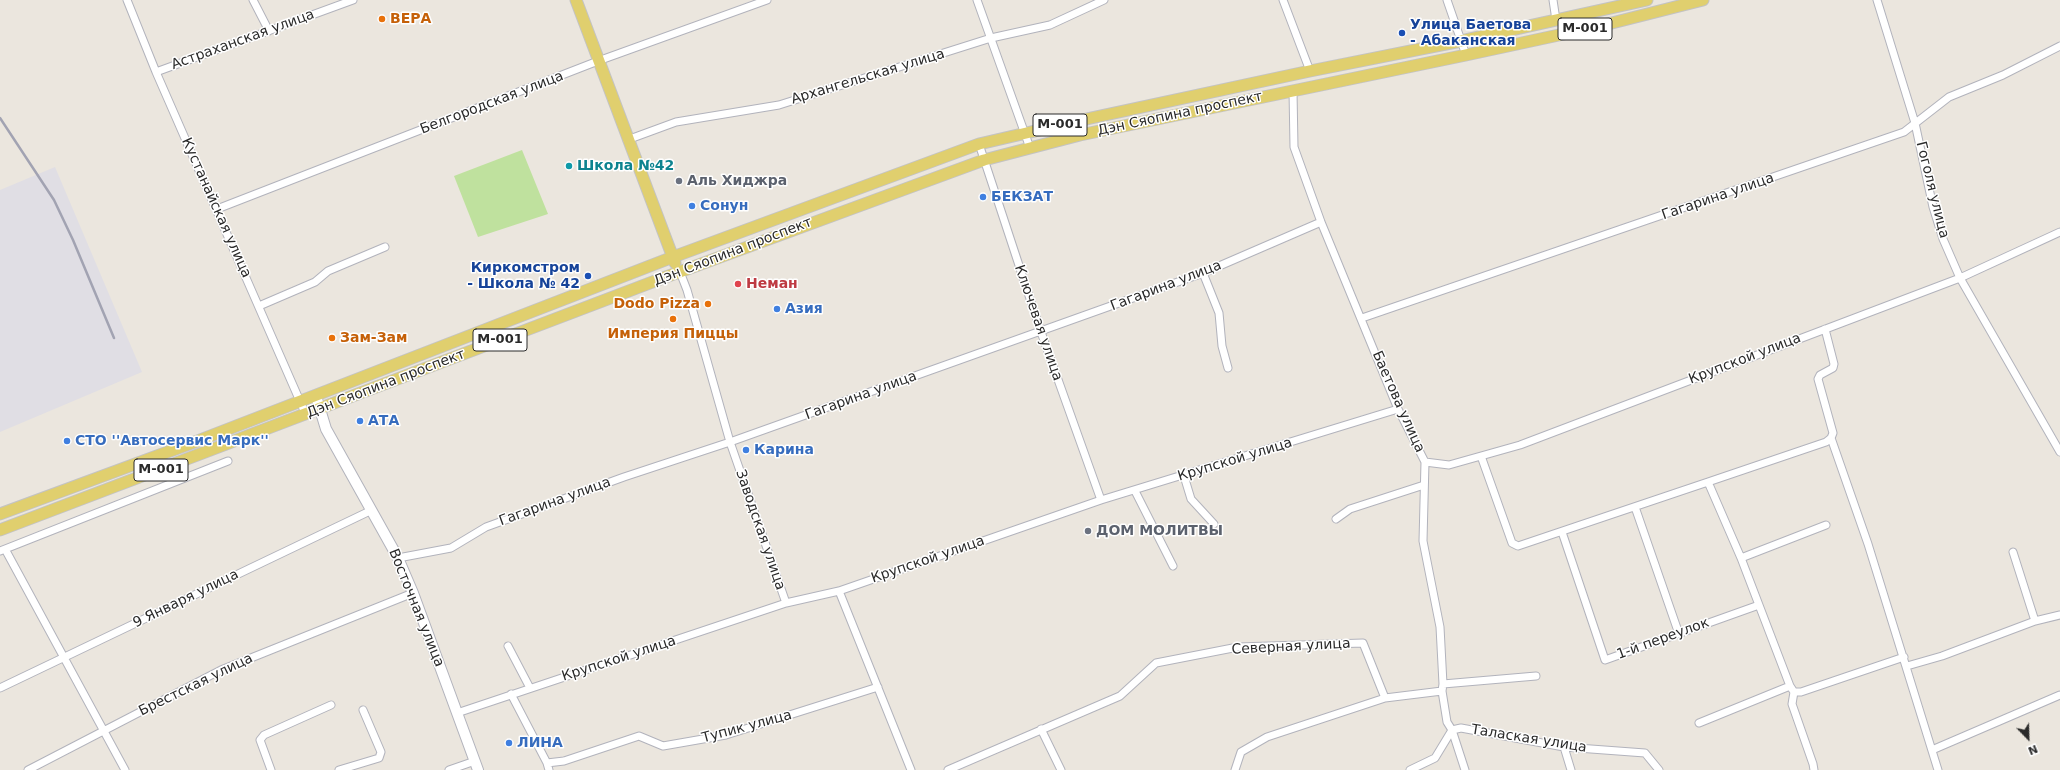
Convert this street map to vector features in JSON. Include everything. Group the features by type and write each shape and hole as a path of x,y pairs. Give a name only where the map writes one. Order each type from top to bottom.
{"main road":[{"path":"576,0 627,140 673,258 680,272"},
{"name":"M-001","path":"1461,41 1647,0"},
{"name":"M-001","path":"1466,55 1596,27 1703,0"},
{"name":"Дэн Сяопина проспект","path":"0,514 316,396 673,258 979,144 1026,132 1310,71 1461,41"},
{"name":"Дэн Сяопина проспект","path":"0,530 680,272 984,160 1080,135 1466,55"}],"street":[{"name":"Кустанайская улица","path":"127,0 156,72 306,415"},
{"path":"253,0 269,31"},
{"name":"Астраханская улица","path":"156,72 353,0"},
{"name":"Белгородская улица","path":"217,209 598,61 767,0"},
{"path":"977,0 1026,132 1030,148"},
{"name":"Архангельская улица","path":"627,140 676,122 779,104 991,38 1050,25 1104,0"},
{"path":"1283,0 1310,71"},
{"path":"1447,0 1466,55"},
{"path":"1553,0 1556,20"},
{"name":"Гоголя улица","path":"1877,0 1915,123 1933,207 1943,239 1960,278 2060,452"},
{"name":"Гагарина улица","path":"1362,318 1904,132 1949,97 2003,75 2060,46"},
{"name":"Баетова улица","path":"1293,91 1294,147 1321,222 1362,318 1398,409 1425,462 1423,541 1440,627 1442,688 1447,722 1452,730 1465,770"},
{"name":"Ключевая улица","path":"979,144 1041,332 1101,500"},
{"name":"Гагарина улица","path":"398,558 451,548 486,527 1041,332 1203,273 1321,222"},
{"name":"Крупской улица","path":"1425,462 1449,465 1520,445 1960,278 2060,232"},
{"path":"259,306 315,282 328,271 385,247"},
{"name":"Заводская улица","path":"680,272 687,290 730,442 786,604"},
{"path":"1203,273 1219,313 1222,346 1228,368"},
{"path":"1482,456 1512,543 1518,546 1826,442 1831,438 1833,433 1818,379 1820,375 1833,368 1834,364 1825,329"},
{"name":"Восточная улица","path":"316,396 326,429 398,558 413,593 476,765"},
{"name":"Крупской улица","path":"457,713 786,604 839,591 1101,500 1184,476 1398,409"},
{"path":"1831,438 1868,544 1938,770"},
{"path":"125,770 64,657 3,550 228,461"},
{"path":"1184,476 1191,499 1214,524"},
{"path":"1708,482 1741,558 1792,689 1792,704 1814,770"},
{"path":"1336,519 1350,509 1424,485"},
{"path":"1135,491 1173,566"},
{"path":"1635,507 1679,634"},
{"name":"9 Января улица","path":"0,688 372,510"},
{"path":"1741,558 1826,525"},
{"name":"1-й переулок","path":"1562,532 1605,660 1759,605"},
{"path":"2013,552 2035,621"},
{"path":"839,591 911,770"},
{"name":"Брестская улица","path":"28,770 221,670 413,593"},
{"path":"1907,666 1942,656 2035,621 2060,615"},
{"name":"Северная улица","path":"948,770 1120,696 1156,663 1238,647 1363,643 1385,698"},
{"path":"508,646 530,688"},
{"path":"1699,722 1792,689 1801,692 1904,657"},
{"path":"1235,770 1241,752 1267,737 1385,698 1442,688 1536,676"},
{"name":"Тупик улица","path":"548,766 639,736 664,746 726,735 878,687"},
{"path":"511,694 548,766"},
{"path":"1932,750 2060,695"},
{"path":"271,770 260,740 264,735 330,705"},
{"path":"339,770 379,758 381,752 363,710"},
{"name":"Талаская улица","path":"1410,770 1435,758 1452,730 1461,728 1564,747 1645,753 1659,770"},
{"path":"1041,730 1061,770"},
{"path":"1564,747 1571,770"},
{"path":"449,770 476,765"}],"shaded area":[{"path":"55,167 142,372 0,432 0,190"}],"green space":[{"path":"522,150 548,214 478,237 454,176"}],"railway":[{"path":"0,118 54,200 73,240 114,338"}],"place":[{"name":"ВЕРА","path":"382,19"},
{"name":"Улица Баетова - Абаканская","path":"1402,33"},
{"name":"Школа №42","path":"569,166"},
{"name":"Аль Хиджра","path":"679,181"},
{"name":"БЕКЗАТ","path":"983,197"},
{"name":"Сонун","path":"692,206"},
{"name":"Киркомстром - Школа № 42","path":"588,276"},
{"name":"Неман","path":"738,284"},
{"name":"Dodo Pizza","path":"708,304"},
{"name":"Азия","path":"777,309"},
{"name":"Империя Пиццы","path":"673,319"},
{"name":"Зам-Зам","path":"332,338"},
{"name":"АТА","path":"360,421"},
{"name":"СТО ''Автосервис Марк''","path":"67,441"},
{"name":"Карина","path":"746,450"},
{"name":"ДОМ МОЛИТВЫ","path":"1088,531"},
{"name":"ЛИНА","path":"509,743"}]}
